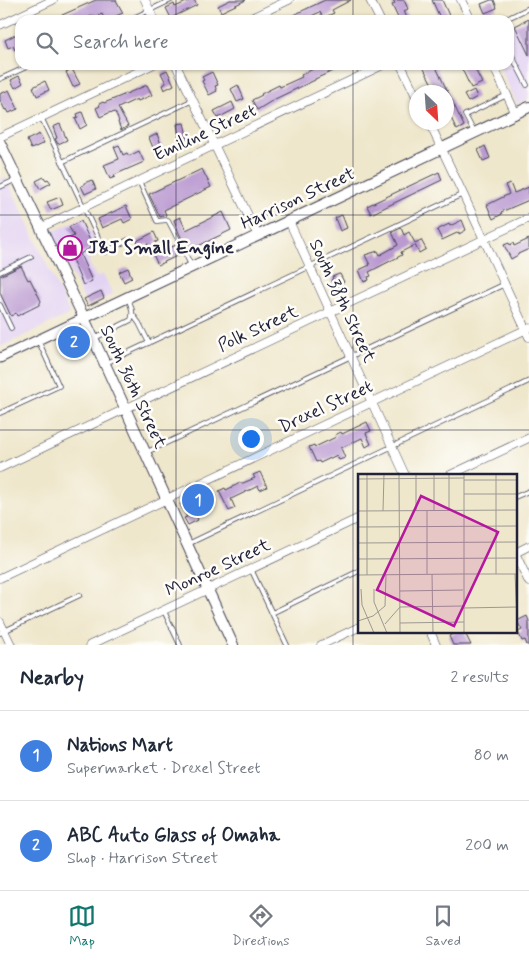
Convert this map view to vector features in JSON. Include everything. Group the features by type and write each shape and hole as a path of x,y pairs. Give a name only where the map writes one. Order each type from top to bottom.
{"main road":[{"name":"Harrison Street","path":"84,318 529,107"},
{"name":"South 36th Street","path":"0,143 84,318 233,645"}],"street":[{"path":"21,15 53,0"},
{"path":"145,0 152,15"},
{"path":"258,15 289,0"},
{"path":"370,0 378,15"},
{"path":"461,0 468,15"},
{"path":"0,25 15,18"},
{"path":"0,137 141,70"},
{"path":"178,70 258,236"},
{"name":"Emiline Street","path":"40,228 372,70"},
{"path":"403,70 411,85"},
{"path":"495,70 516,114"},
{"path":"433,130 528,331"},
{"name":"Polk Street","path":"0,468 529,218"},
{"name":"South 38th Street","path":"289,221 405,474"},
{"name":"Harrison Street","path":"0,358 84,318"},
{"name":"Drexel Street","path":"0,578 371,402 528,331"},
{"path":"452,474 529,438"},
{"name":"Monroe Street","path":"90,645 358,518"},
{"path":"516,552 529,546"},
{"path":"516,554 529,582"},
{"path":"0,622 2,632 11,645"},
{"path":"321,645 334,642 358,628"},
{"path":"430,632 436,645"}],"lane":[{"path":"140,15 172,0"},
{"path":"514,15 529,8"},
{"path":"514,59 528,86"},
{"path":"0,79 20,70"},
{"path":"474,133 465,115 507,95"},
{"path":"62,162 193,100"},
{"path":"41,117 105,252 128,240"},
{"path":"0,187 17,179"},
{"path":"139,181 157,220 168,220 192,267"},
{"path":"105,364 463,194"},
{"path":"0,272 31,257"},
{"path":"145,453 505,284"},
{"path":"128,298 133,315 139,323 148,343"},
{"path":"0,305 11,328"},
{"path":"93,338 131,320 133,315"},
{"path":"0,413 60,386 38,340"},
{"path":"187,544 529,381"},
{"path":"516,498 529,491"},
{"path":"251,569 287,645"},
{"path":"272,613 358,571"},
{"path":"2,632 80,595"},
{"path":"163,609 180,645"}],"shaded area":[{"path":"529,18 529,98 517,104 501,70 514,70 514,26"},
{"path":"6,177 70,314 0,347 0,180"},
{"path":"84,217 102,254 88,260 96,277 103,274 113,294 87,306 52,232"}],"building":[{"path":"96,0 116,0 123,13 118,15 62,15"},
{"path":"191,0 194,0 197,5 177,15 170,15 166,8 174,4 175,7"},
{"path":"230,0 246,0 221,12 218,6"},
{"path":"325,0 351,0 332,10 334,13 330,15 322,15 320,12 314,15 294,15"},
{"path":"393,0 404,0 408,9 404,11 406,15 397,15 392,5 395,3"},
{"path":"432,0 442,0 449,15 439,15"},
{"path":"494,0 497,8 485,13 481,4"},
{"path":"529,19 529,55 515,26"},
{"path":"15,35 15,50 13,46 8,48 5,40"},
{"path":"73,70 80,84 73,87 66,72"},
{"path":"167,70 174,85 164,90 162,85 166,83 161,73"},
{"path":"311,70 335,70 275,99 257,110 252,100 279,85 280,87 302,77 301,75"},
{"path":"425,70 437,70 445,85 432,85"},
{"path":"462,70 476,70 482,83 471,88"},
{"path":"212,72 218,85 215,86 217,91 209,95 202,77"},
{"path":"19,76 23,83 15,88 11,80"},
{"path":"45,81 49,90 37,96 33,87"},
{"path":"147,85 152,95 138,101 137,99 118,108 128,126 121,130 115,112 100,117 96,108 100,106 99,104"},
{"path":"238,85 244,99 237,102 231,89"},
{"path":"9,90 18,109 9,113 7,109 5,110 0,100 0,94"},
{"path":"474,90 477,97 468,102 464,95"},
{"path":"232,102 235,109 218,118 214,111"},
{"path":"454,105 464,126 457,130 454,124"},
{"path":"82,112 87,125 80,129 75,118 78,117 77,114"},
{"path":"184,123 188,140 180,142 177,124"},
{"path":"60,124 67,140 58,144 53,127"},
{"path":"39,134 44,143 31,149 27,140"},
{"path":"157,134 164,152 157,157 149,138"},
{"path":"119,145 123,155 127,153 129,156 139,151 144,162 114,175 115,177 110,179 104,165 119,159 114,147"},
{"path":"485,146 490,158 483,161 478,150"},
{"path":"202,169 211,187 164,210 166,215 160,217 149,194"},
{"path":"439,172 442,180 371,214 367,206"},
{"path":"44,177 51,183 40,189 36,181"},
{"path":"92,180 96,189 85,194 81,186"},
{"path":"510,183 514,193 529,187 529,200 501,212 502,214 493,219 487,205 509,194 505,185"},
{"path":"60,197 63,205 51,210 47,202"},
{"path":"126,206 132,219 124,223 122,219 102,228 98,219"},
{"path":"223,212 231,230 188,251 174,220 180,217 186,230"},
{"path":"342,215 347,228 340,231 335,218"},
{"path":"462,220 466,230 442,240 437,230"},
{"path":"81,221 92,245 80,254 92,281 83,285 63,241 74,236 69,227"},
{"path":"401,228 404,235 409,232 415,243 421,240 426,249 419,253 415,245 401,252 402,255 369,272 371,276 368,277 369,280 364,282 359,270 370,265 365,255 378,251 380,255 398,245 392,232"},
{"path":"154,232 158,241 155,242 160,252 176,245 181,254 158,265 148,244 139,247 137,241"},
{"path":"529,239 529,249 511,259 504,245 513,243 514,246"},
{"path":"21,266 41,301 39,305 17,316 16,313 11,316 0,293 0,276"},
{"path":"128,268 132,278 124,282 119,272"},
{"path":"340,274 344,282 334,287 331,280 333,279 332,277"},
{"path":"101,291 104,298 88,306 84,299"},
{"path":"367,422 371,431 366,433 371,444 366,447 362,438 341,448 345,458 339,460 337,455 320,463 319,461 316,462 309,447 314,445 315,447 336,437 335,435 341,432 342,434"},
{"path":"260,472 267,487 260,490 258,486 231,499 235,508 229,511 219,491 255,478 253,475"},
{"path":"212,489 216,496 193,508 198,520 188,525 184,518 187,517 180,504"},
{"path":"527,616 529,621 529,645 527,645 525,640 522,641 518,632 522,630 517,621"},
{"path":"457,632 464,632 471,645 453,645 449,636"}],"place":[{"name":"J&J Small Engine","path":"70,248"},
{"name":"ABC Auto Glass of Omaha","path":"74,342"},
{"name":"Nations Mart","path":"198,500"}]}
